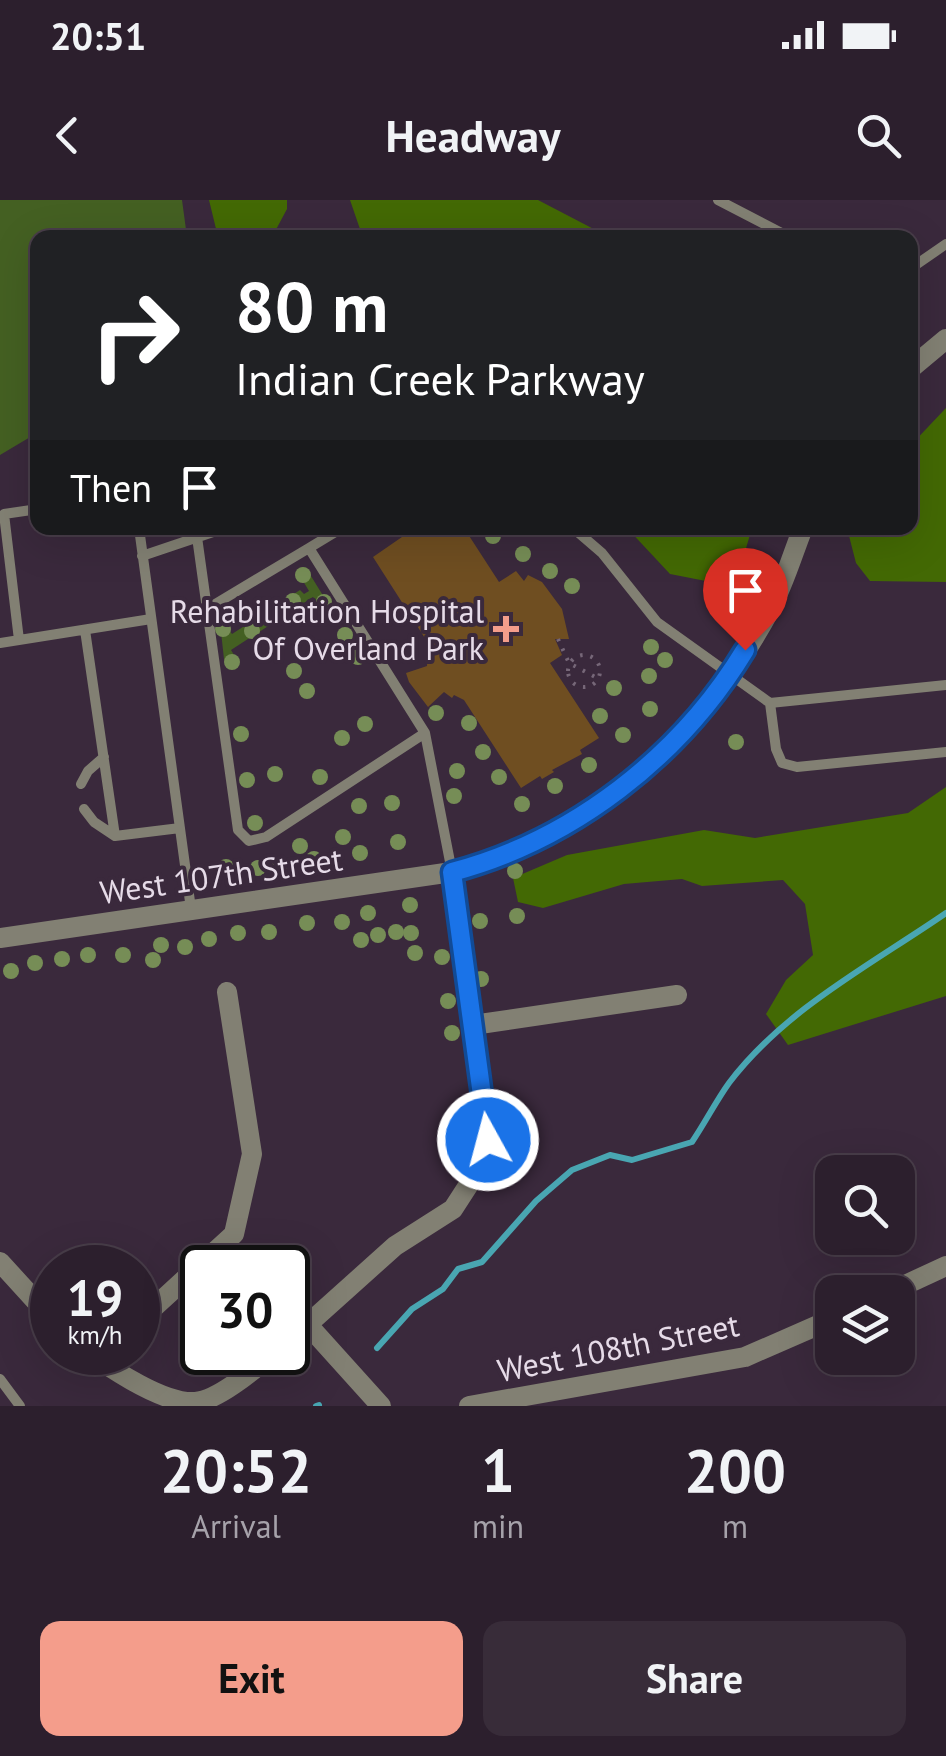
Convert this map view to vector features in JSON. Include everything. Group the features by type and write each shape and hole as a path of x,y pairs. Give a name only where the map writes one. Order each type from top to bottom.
{"street":[{"path":"918,357 946,339"},
{"name":"West 107th Street","path":"0,938 452,872 482,864 552,834 626,786 691,725 731,673 773,604 800,535"},
{"path":"310,1323 395,1246 453,1210 476,1175 488,1140 452,872"},
{"path":"160,1302 234,1234 252,1154 227,992"},
{"path":"473,1025 677,995"},
{"path":"0,1262 30,1295"},
{"path":"915,1280 946,1266"},
{"name":"West 108th Street","path":"468,1406 745,1357 815,1326"},
{"path":"310,1327 380,1406"},
{"path":"128,1375 159,1394 196,1402 247,1375"}],"lane":[{"path":"718,200 776,230"},
{"path":"918,263 946,244"},
{"path":"19,640 4,514 30,510"},
{"path":"139,535 190,909"},
{"path":"142,556 206,535"},
{"path":"207,609 330,535"},
{"path":"581,535 602,553 657,622 770,704 776,749 782,763 797,768 946,752"},
{"path":"198,538 238,830 250,841 266,837 424,733"},
{"path":"309,548 424,733 452,872"},
{"path":"0,643 150,619"},
{"path":"85,630 115,836"},
{"path":"770,704 946,685"},
{"path":"81,784 88,770 104,758"},
{"path":"84,809 94,822 115,836 180,828"},
{"path":"0,1379 20,1406"}],"path":[{"path":"558,639 570,663 569,678 574,684 588,686 597,678 599,666 590,656 582,655 570,663"},
{"path":"570,663 597,678"}],"green space":[{"path":"0,200 182,200 186,230 30,230 30,437 0,455"},
{"path":"209,200 287,200 287,209 276,230 216,230"},
{"path":"350,200 538,200 596,230 360,230"},
{"path":"946,408 946,582 870,581 856,563 849,535 918,535 918,438"},
{"path":"634,535 750,535 744,555 716,583 670,574"},
{"path":"302,567 327,602 326,607 321,609 313,597 231,650 239,663 228,665 220,623 223,621 232,634 300,590 304,594 309,591 297,571"},
{"path":"946,787 946,996 788,1045 766,1014 786,980 813,955 805,904 783,880 702,886 682,879 624,884 543,908 518,902 513,878 567,855 704,830 755,838 908,813"}],"building":[{"name":"Rehabilitation Hospital Of Overland Park","path":"405,535 469,535 499,582 516,571 524,581 528,575 542,582 562,609 569,639 555,639 562,655 550,663 599,738 554,772 521,788 464,700 444,692 428,707 409,682 406,673 427,666 428,643 373,557"}],"waterway":[{"path":"377,1348 412,1309 443,1289 458,1269 482,1262 536,1201 572,1170 610,1155 632,1160 692,1142 729,1083 776,1032 831,989 946,913"}],"place":[{"name":"Rehabilitation Hospital Of Overland Park","path":"506,629"}],"route":[{"path":"488,1140 452,872 482,864 552,834 626,786 691,725 745,650"}]}
